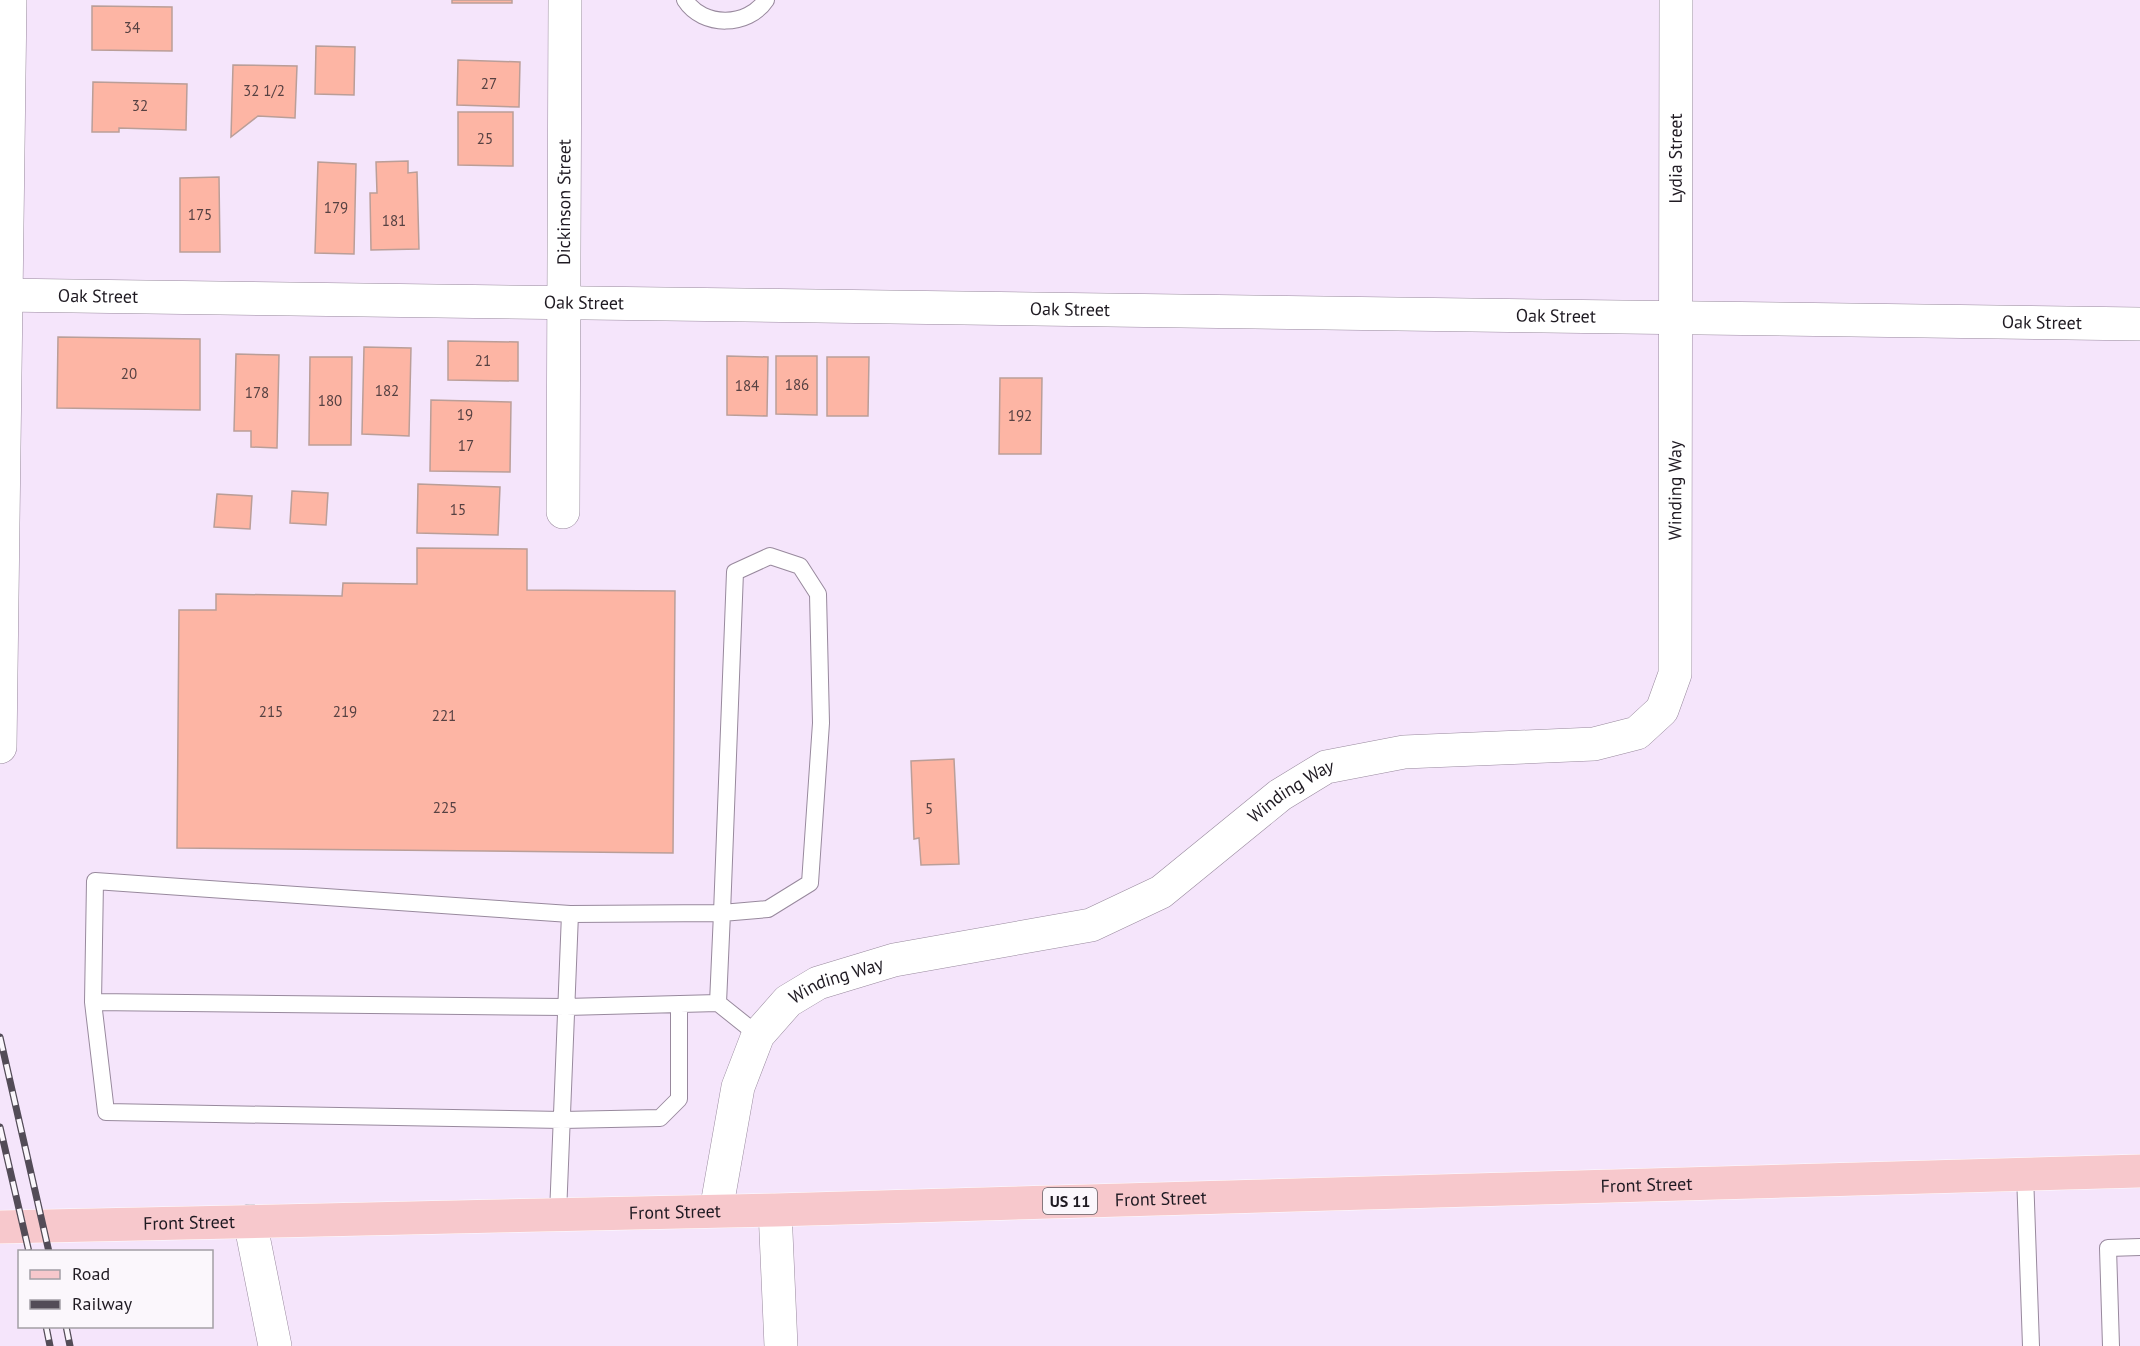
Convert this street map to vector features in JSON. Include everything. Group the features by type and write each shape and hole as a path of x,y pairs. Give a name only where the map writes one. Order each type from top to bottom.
{"main road":[{"name":"Front Street","path":"0,1227 716,1211 2140,1171"}],"street":[{"path":"1,735 3,295 10,0"},
{"name":"Dickinson Street","path":"563,512 565,0"},
{"name":"Lydia Street","path":"1675,317 1676,0"},
{"name":"Oak Street","path":"3,295 564,300 2140,324"},
{"name":"Winding Way","path":"716,1211 738,1087 758,1035 788,1001 818,983 894,960 1091,925 1161,892 1280,795 1326,767 1404,752 1594,744 1637,733 1662,710 1675,674 1675,317"},
{"path":"775,1209 781,1346"},
{"path":"250,1221 275,1346"}],"lane":[{"path":"685,0 701,14 717,20 734,21 751,15 766,0"},
{"path":"679,1004 679,1099 660,1118 562,1120 106,1112 93,1002 95,881 570,914 722,914 768,909 810,883 821,723 819,594 800,566 770,556 735,572 722,914 718,1003"},
{"path":"558,1214 570,914"},
{"path":"93,1002 566,1007 718,1003 758,1035"},
{"path":"2025,1174 2031,1346"},
{"path":"2111,1346 2108,1248 2140,1247"}],"building":[{"path":"452,0 512,0 512,3 452,3"},
{"path":"92,6 172,7 172,51 92,50"},
{"path":"316,46 355,47 354,95 315,94"},
{"path":"458,60 520,62 519,107 457,105"},
{"path":"233,65 297,66 295,118 258,116 231,137"},
{"path":"93,82 187,84 186,130 119,128 119,132 92,132"},
{"path":"458,112 513,112 513,166 458,165"},
{"path":"408,161 408,173 417,172 419,249 371,250 370,193 377,193 376,162"},
{"path":"318,162 356,164 354,254 315,253"},
{"path":"219,177 220,252 180,252 180,178"},
{"path":"58,337 200,339 200,410 57,408"},
{"path":"448,341 518,342 518,381 448,380"},
{"path":"364,347 411,348 409,436 362,434"},
{"path":"236,354 279,355 277,448 251,447 251,431 234,431"},
{"path":"727,356 768,357 767,416 727,415"},
{"path":"776,356 817,356 817,415 776,414"},
{"path":"310,357 352,357 351,445 309,445"},
{"path":"827,357 869,357 868,416 827,416"},
{"path":"1000,378 1042,378 1041,454 999,454"},
{"path":"431,400 511,402 510,472 430,471"},
{"path":"418,484 500,487 498,535 417,533"},
{"path":"292,491 328,493 326,525 290,523"},
{"path":"217,494 252,496 250,529 214,527"},
{"path":"417,548 527,549 527,590 675,591 673,853 177,848 179,610 216,610 216,594 342,596 343,583 417,584"},
{"path":"954,759 959,864 921,865 919,838 914,839 911,761"}],"railway":[{"path":"0,1037 49,1250"},
{"path":"0,1127 29,1250"},
{"path":"46,1328 50,1346"},
{"path":"66,1328 70,1346"}]}
